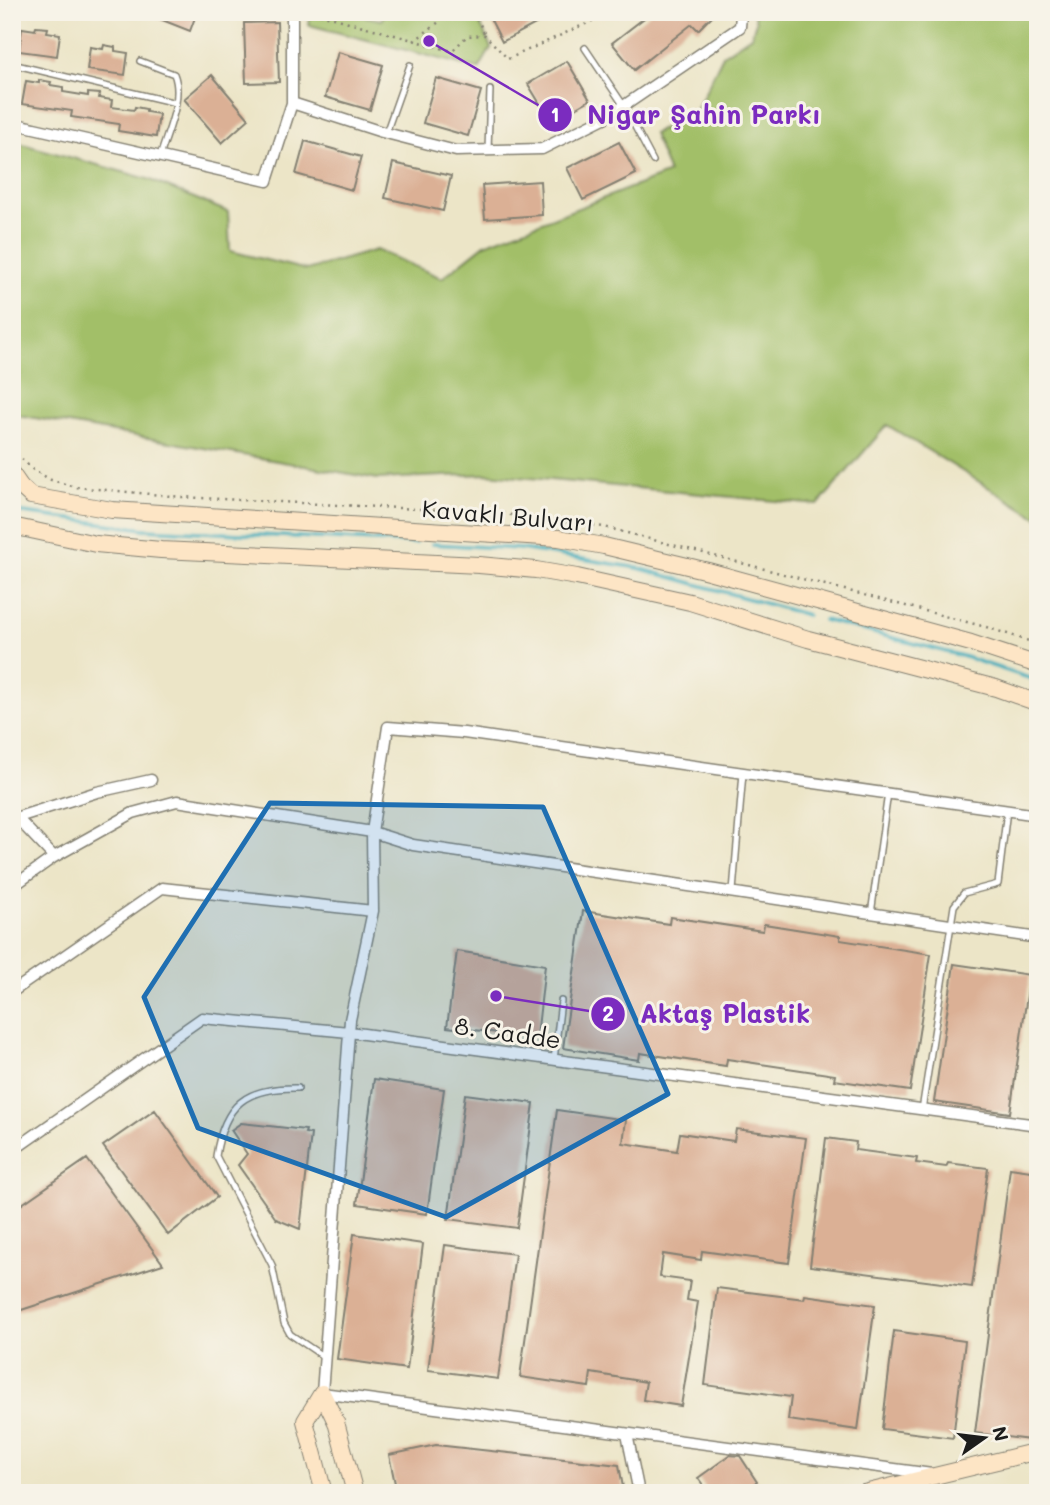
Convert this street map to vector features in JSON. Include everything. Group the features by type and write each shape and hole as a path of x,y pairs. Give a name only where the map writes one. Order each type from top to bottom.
{"main road":[{"name":"Kavaklı Bulvarı","path":"12,474 31,496 112,510 494,533 559,538 604,546 845,608 971,643 1038,665"},
{"path":"12,526 96,544 161,550 479,565 577,577 690,602 807,639 996,688 1038,703"},
{"path":"322,1393 305,1420 324,1493"},
{"path":"322,1393 336,1422 355,1493"},
{"path":"863,1493 1038,1451"}],"street":[{"path":"12,123 267,181 292,103 292,12"},
{"path":"292,103 386,133 456,151 542,149 624,106 740,27 741,15 738,12"},
{"path":"942,1475 322,1393 349,1032 373,911 372,832 388,727 464,733 1038,815"},
{"path":"54,857 15,819 75,798 151,780"},
{"path":"12,887 54,857 134,813 177,802 372,832 413,845 1038,938"},
{"path":"12,992 162,888 373,911"},
{"name":"8. Cadde","path":"12,1151 202,1018 349,1032 1038,1125"},
{"path":"627,1434 639,1493"}],"lane":[{"path":"585,48 624,106 653,161"},
{"path":"140,61 174,74 178,85 176,103 160,157"},
{"path":"12,64 176,103"},
{"path":"386,133 410,65"},
{"path":"488,150 490,90"},
{"path":"733,894 743,772"},
{"path":"871,914 888,793"},
{"path":"922,1110 954,906 964,893 998,884 1007,810"},
{"path":"554,1060 561,1000"},
{"path":"298,1088 274,1087 248,1097 232,1108 226,1117 216,1156 272,1265 284,1322 290,1334 324,1357"}],"path":[{"path":"313,12 452,51 467,36 485,35"},
{"path":"414,41 439,22 444,12"},
{"path":"474,12 485,35 508,59 612,12"}],"highlighted area":[{"path":"270,803 543,807 668,1094 446,1217 198,1128 144,997"}],"green space":[{"path":"310,12 343,12 382,20 384,12 475,12 491,48 479,69 309,25"},
{"path":"753,12 1038,12 1038,518 887,425 818,505 487,474 378,479 12,414 12,141 148,179 228,212 230,251 307,270 376,250 442,278 485,244 669,173 653,134 696,111 723,55 751,36 756,22"}],"building":[{"path":"142,12 197,12 190,31"},
{"path":"487,12 539,12 543,20 502,42"},
{"path":"652,12 716,12 698,30 692,24 634,70 612,43"},
{"path":"277,22 279,82 246,83 244,23"},
{"path":"36,27 48,28 47,32 60,34 57,56 19,51 22,28 35,30"},
{"path":"104,45 115,47 115,51 128,53 125,75 87,70 90,47 103,49"},
{"path":"338,52 383,65 370,110 325,97"},
{"path":"567,61 590,100 551,122 528,84"},
{"path":"212,75 249,119 222,143 184,99"},
{"path":"436,78 481,91 468,136 423,123"},
{"path":"39,80 63,87 63,92 88,96 88,93 100,94 99,98 112,100 111,107 134,110 135,107 159,114 156,137 118,131 119,124 71,117 72,111 22,104 26,81 39,83"},
{"path":"305,141 361,157 352,190 296,174"},
{"path":"619,142 636,174 583,200 567,168"},
{"path":"393,163 451,176 443,211 385,198"},
{"path":"540,181 542,215 485,219 482,185"},
{"path":"583,911 669,924 670,917 763,931 764,924 840,936 840,940 931,954 910,1091 834,1080 835,1075 727,1059 726,1066 640,1053 639,1060 563,1048"},
{"path":"457,951 545,965 537,1037 447,1027"},
{"path":"954,964 1030,975 1010,1113 934,1102"},
{"path":"374,1079 444,1089 427,1214 357,1204"},
{"path":"465,1094 534,1103 517,1228 448,1219"},
{"path":"155,1110 217,1197 168,1235 103,1146"},
{"path":"557,1110 626,1120 623,1143 677,1151 680,1133 734,1141 736,1129 806,1138 789,1263 702,1251 701,1260 663,1254 660,1277 690,1281 687,1300 698,1302 681,1406 643,1400 646,1382 591,1373 589,1387 520,1377"},
{"path":"241,1123 306,1130 305,1133 311,1134 300,1229 276,1219 238,1165 247,1154 231,1130"},
{"path":"826,1138 856,1142 855,1150 917,1158 916,1163 946,1167 948,1163 988,1168 972,1287 810,1266"},
{"path":"87,1159 163,1264 12,1313 12,1211"},
{"path":"1010,1168 1038,1172 1038,1441 975,1433"},
{"path":"354,1234 423,1244 407,1369 337,1359"},
{"path":"445,1245 515,1254 498,1379 428,1370"},
{"path":"717,1288 804,1299 805,1295 875,1305 858,1430 788,1420 791,1397 705,1385"},
{"path":"894,1331 965,1341 953,1438 882,1429"},
{"path":"436,1445 619,1465 624,1493 397,1493 389,1455"},
{"path":"730,1455 740,1456 757,1482 742,1493 709,1493 698,1478"}],"waterway":[{"path":"16,512 145,529 416,543"},
{"path":"432,544 521,549 638,568 807,615"},
{"path":"824,620 962,656 1038,681"}],"place":[{"name":"Nigar Şahin Parkı","path":"429,41"},
{"name":"Aktaş Plastik","path":"496,996"}]}
